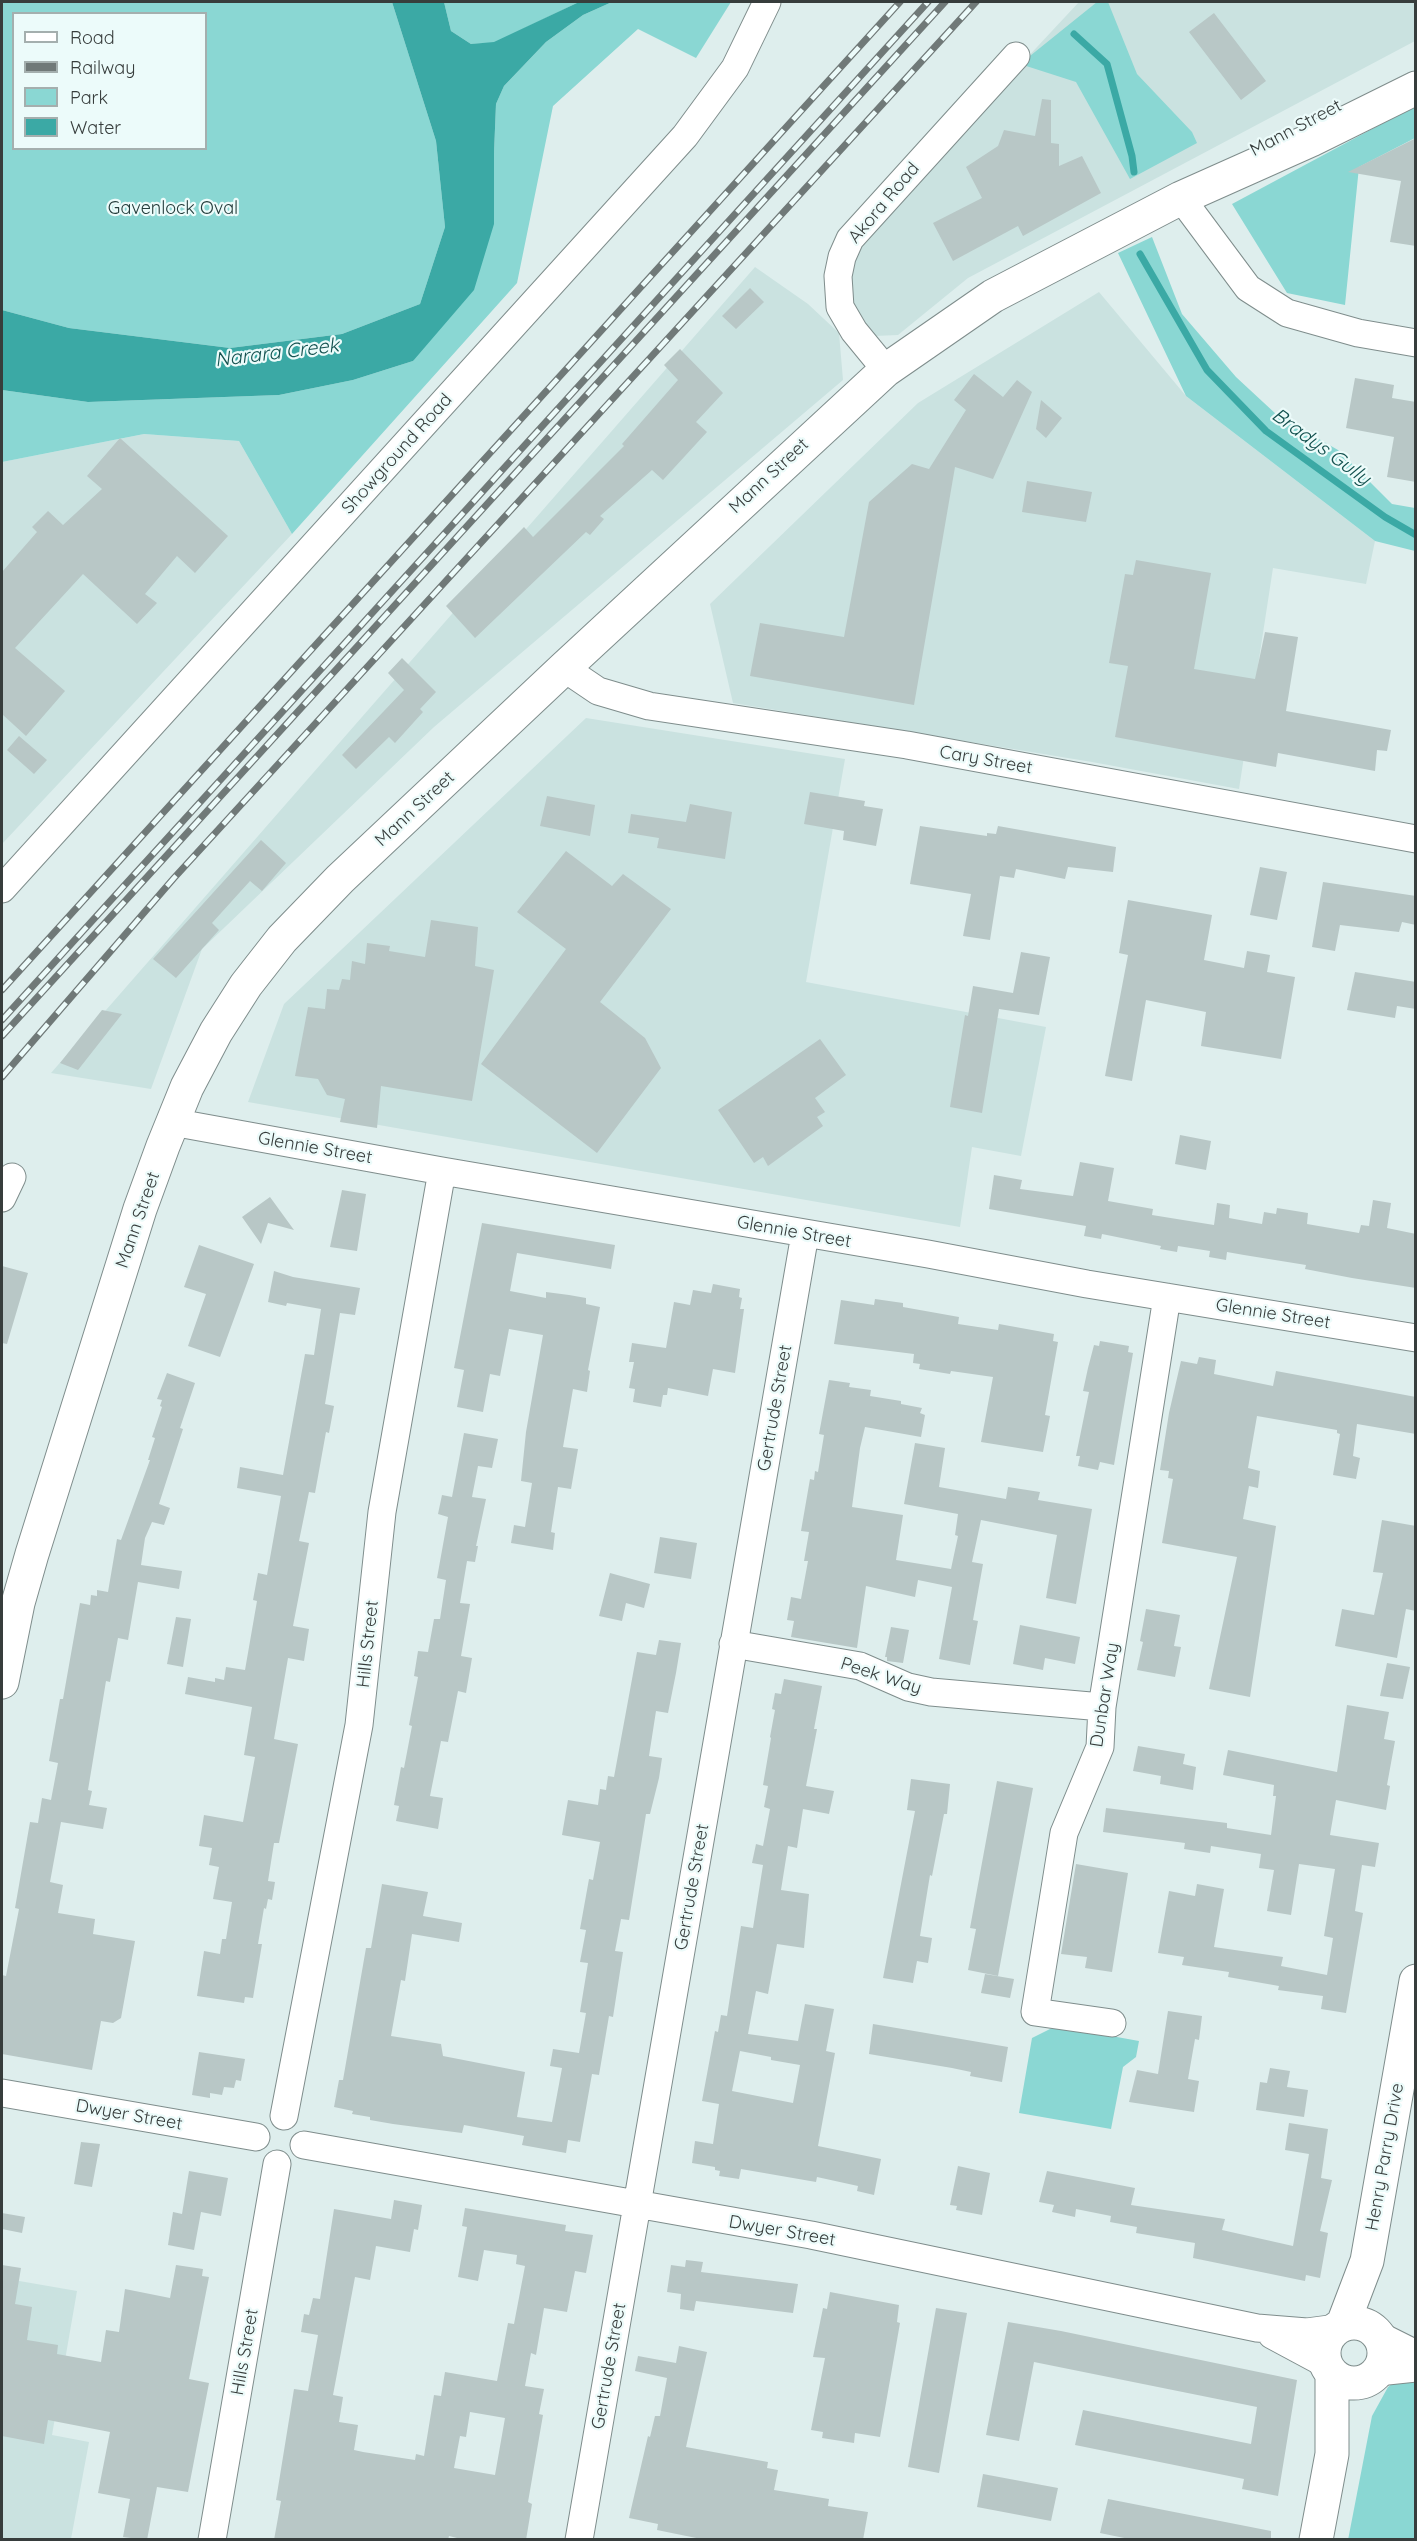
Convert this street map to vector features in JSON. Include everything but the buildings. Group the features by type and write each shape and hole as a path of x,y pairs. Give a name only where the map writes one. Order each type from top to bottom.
{"main road":[{"name":"Mann Street","path":"1181,198 1239,158 1416,64"},
{"name":"Mann Street","path":"2,1682 32,1554 140,1209 172,1122 187,1087 216,1032 246,985 282,939 340,879 886,370 993,296 1181,198 1331,131 1416,88"},
{"name":"Henry Parry Drive","path":"1359,2329 1367,2261 1416,1981"},
{"path":"1316,2540 1332,2454 1329,2369 1324,2354 1325,2344 1330,2335 1359,2329 1383,2343 1385,2358 1373,2376 1332,2454"},
{"path":"1329,2369 1349,2383 1373,2376"}],"street":[{"name":"Showground Road","path":"2,889 686,136 735,68 767,2"},
{"name":"Akora Road","path":"886,370 854,331 840,307 838,276 842,257 850,239 1016,56"},
{"path":"1181,198 1248,288 1287,314 1358,333 1416,343"},
{"name":"Cary Street","path":"564,668 598,691 649,706 907,745 1416,839"},
{"name":"Glennie Street","path":"172,1122 1167,1297 1416,1338"},
{"name":"Hills Street","path":"284,2116 359,1725 382,1512 442,1171"},
{"name":"Gertrude Street","path":"579,2540 805,1234"},
{"name":"Dunbar Way","path":"1112,2023 1035,2012 1064,1833 1100,1747 1102,1707 1167,1297"},
{"name":"Peek Way","path":"734,1644 860,1666 908,1686 931,1692 1102,1707"},
{"name":"Dwyer Street","path":"2,2093 256,2137"},
{"path":"276,2116 284,2116 298,2123 303,2130 304,2145 297,2158 291,2162 277,2164 270,2162 259,2152 256,2137 263,2123 276,2116"},
{"name":"Dwyer Street","path":"304,2145 811,2235 1257,2328 1307,2332 1359,2329"},
{"name":"Hills Street","path":"212,2540 277,2164"},
{"name":"Dwyer Street","path":"1257,2328 1329,2369"},
{"path":"1359,2329 1416,2354"},
{"path":"1373,2376 1416,2368"}],"shaded area":[{"path":"1079,2 1415,2 1415,41 968,278 898,335 874,336 855,313 849,277 855,242"},
{"path":"755,267 808,304 839,333 843,380 434,727 202,949 151,1089 51,1073"},
{"path":"1099,292 1186,396 1375,541 1366,584 1273,568 1239,789 1092,762 733,703 710,604 918,403"},
{"path":"144,434 239,441 292,534 2,844 2,462"},
{"path":"586,718 845,759 806,982 1046,1027 1021,1156 972,1147 960,1227 248,1102 284,1004"},
{"path":"2,2278 77,2291 52,2435 89,2442 71,2539 2,2539"}],"green space":[{"name":"Gavenlock Oval","path":"2,2 392,2 436,141 445,227 420,304 342,334 230,348 69,328 2,310"},
{"path":"444,2 579,2 494,43 471,44 451,31"},
{"path":"612,2 731,2 696,58 638,29 553,106 517,283 292,534 239,441 144,434 2,462 2,390 88,402 279,395 353,380 413,361 494,153 496,104 504,86 546,42 583,15"},
{"path":"1097,2 1108,2 1137,74 1192,132 1197,143 1130,179 1076,82 1020,64"},
{"path":"1415,106 1415,138 1359,167 1345,305 1287,293 1232,204"},
{"path":"1152,237 1182,314 1236,377 1277,415 1338,450 1392,504 1415,508 1415,551 1375,541 1186,396 1118,253"},
{"path":"1056,2026 1139,2041 1136,2057 1123,2067 1111,2129 1019,2113 1032,2038"},
{"path":"1397,2380 1415,2381 1415,2539 1348,2540 1372,2416 1388,2387"}],"water":[{"name":"Narara Creek","path":"392,2 444,2 451,31 471,44 494,42 579,2 612,2 583,15 546,42 504,86 496,104 494,224 474,290 413,361 353,380 279,395 88,402 2,390 2,310 69,328 230,348 342,334 420,304 445,227 436,141"}],"waterway":[{"name":"Bradys Gully","path":"1074,34 1107,64 1132,156 1134,172"},
{"name":"Bradys Gully","path":"1140,254 1207,370 1266,431 1385,517 1416,535"}],"railway":[{"path":"2,990 900,2"},
{"path":"2,1020 928,2"},
{"path":"2,1036 945,2"},
{"path":"2,1077 174,878 976,2"}]}
